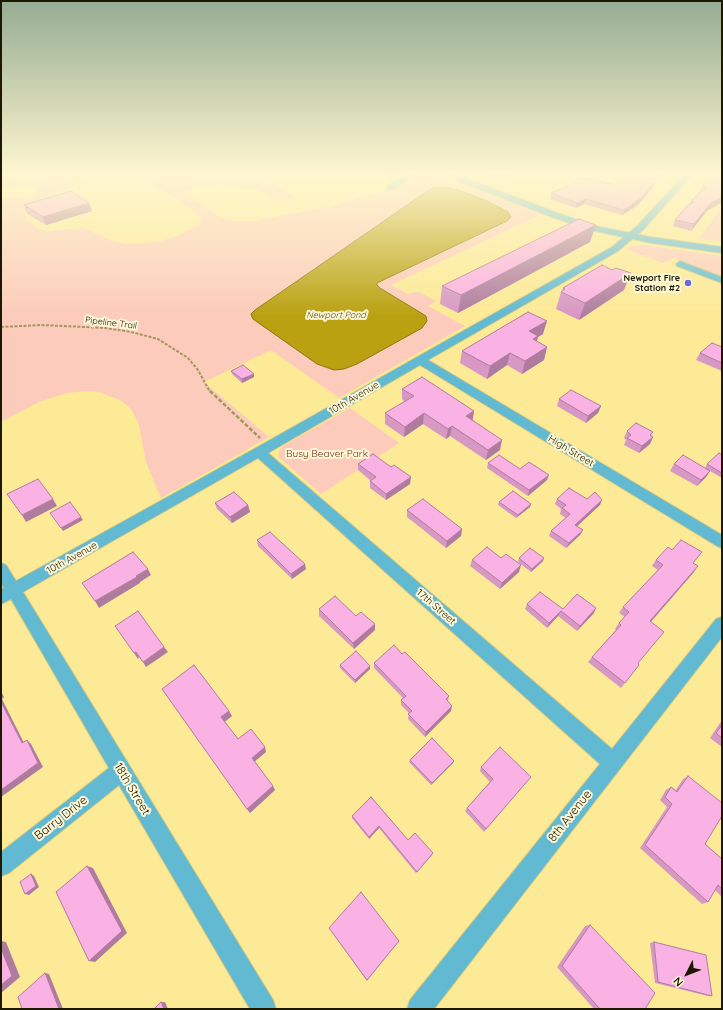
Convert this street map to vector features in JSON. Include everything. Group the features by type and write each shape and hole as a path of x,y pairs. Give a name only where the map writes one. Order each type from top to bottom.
{"street":[{"path":"576,222 631,237 722,250"},
{"name":"10th Avenue","path":"8,594 615,249 631,237 645,222"},
{"path":"680,264 722,280"},
{"name":"High Street","path":"420,360 722,542"},
{"name":"17th Street","path":"264,449 613,762"},
{"name":"18th Street","path":"1,569 8,594 122,772 264,1009"},
{"name":"8th Avenue","path":"419,1009 722,624"},
{"name":"Barry Drive","path":"1,864 122,772"}],"path":[{"name":"Pipeline Trail","path":"1,327 41,325 106,328 131,332 158,339 188,358 198,370 202,381 214,397 264,449"}],"green space":[{"path":"1,222 31,222 39,229 46,231 84,228 113,241 126,244 158,242 177,236 198,225 200,222 525,222 391,285 408,294 419,292 436,301 428,306 465,326 339,398 271,350 204,382 269,437 161,498 146,462 139,425 131,409 120,400 99,392 88,391 66,393 39,402 1,422"},
{"path":"711,222 722,222 722,241 699,239"},
{"path":"644,245 722,256 722,276 673,258 663,263 626,249 632,246"},
{"name":"Busy Beaver Park","path":"350,408 399,443 321,494 279,457 279,451 283,446"}],"water":[{"name":"Newport Pond","path":"382,222 505,222 377,283 380,288 426,316 427,321 422,328 357,364 344,369 334,370 317,364 253,319 251,314"}],"building":[{"path":"573,222 588,222 596,225 461,295 442,286"},
{"path":"602,265 612,270 616,268 631,273 585,303 561,292 565,289 563,288"},
{"path":"528,312 547,321 529,331 538,336 533,339 547,347 525,361 510,353 490,366 462,351"},
{"path":"712,343 722,347 722,363 700,353"},
{"path":"243,365 254,374 242,379 231,371"},
{"path":"422,377 474,411 466,416 502,440 488,450 452,426 448,429 424,413 405,427 385,413 414,396 402,389"},
{"path":"571,390 601,406 588,416 559,399"},
{"path":"636,423 653,432 650,435 653,437 642,446 627,438 631,435 627,431"},
{"path":"719,453 722,455 722,473 707,464"},
{"path":"373,454 391,467 394,465 411,477 386,494 370,481 376,477 358,464"},
{"path":"499,455 520,469 529,462 549,475 529,490 488,463"},
{"path":"683,455 710,471 701,480 674,464"},
{"path":"38,479 53,499 22,515 7,494"},
{"path":"569,488 587,499 595,492 602,500 575,525 583,530 569,543 551,531 570,514 562,508 566,505 557,499"},
{"path":"513,491 531,504 518,515 499,502"},
{"path":"234,492 248,505 230,517 215,503"},
{"path":"423,499 462,529 447,541 407,510"},
{"path":"70,502 81,517 61,528 50,513"},
{"path":"270,532 305,564 291,574 257,540"},
{"path":"681,540 702,552 693,563 698,566 650,621 664,632 638,663 639,665 625,683 592,657 621,625 619,623 629,612 623,607 663,565 656,560 668,547 672,550"},
{"path":"487,547 501,558 506,554 521,565 502,583 472,560"},
{"path":"530,548 544,558 532,569 519,558"},
{"path":"133,552 148,569 95,601 82,583"},
{"path":"540,592 563,609 577,594 596,608 580,626 561,611 549,623 527,604"},
{"path":"335,596 356,616 361,612 375,624 353,643 319,609"},
{"path":"138,611 164,647 143,662 136,652 134,653 115,626"},
{"path":"394,645 402,654 405,652 449,696 446,699 452,706 426,732 408,714 412,711 401,700 406,696 374,663"},
{"path":"356,651 370,666 355,680 340,665"},
{"path":"194,665 229,711 221,717 238,739 251,729 265,747 252,758 273,786 247,809 162,689"},
{"path":"1,702 22,743 27,740 38,763 1,790"},
{"path":"722,725 722,738 716,733"},
{"path":"432,738 454,761 432,783 410,760"},
{"path":"500,747 531,777 486,829 467,808 493,779 481,767"},
{"path":"688,776 722,803 722,816 705,844 722,859 722,889 718,885 708,902 645,845 672,804 665,797 671,787 677,792"},
{"path":"371,797 408,840 415,833 433,853 417,872 379,826 369,837 352,816"},
{"path":"87,866 122,931 89,961 56,892"},
{"path":"31,874 36,886 25,894 20,882"},
{"path":"361,892 399,941 367,980 329,928"},
{"path":"590,925 655,993 645,1009 600,1009 562,966"},
{"path":"654,942 706,955 712,996 658,982"},
{"path":"1,948 12,976 1,985"},
{"path":"45,973 59,1009 22,1009 18,997"},
{"path":"161,1002 164,1009 154,1009"}],"place":[{"name":"Newport Fire Station #2","path":"688,283"}]}
